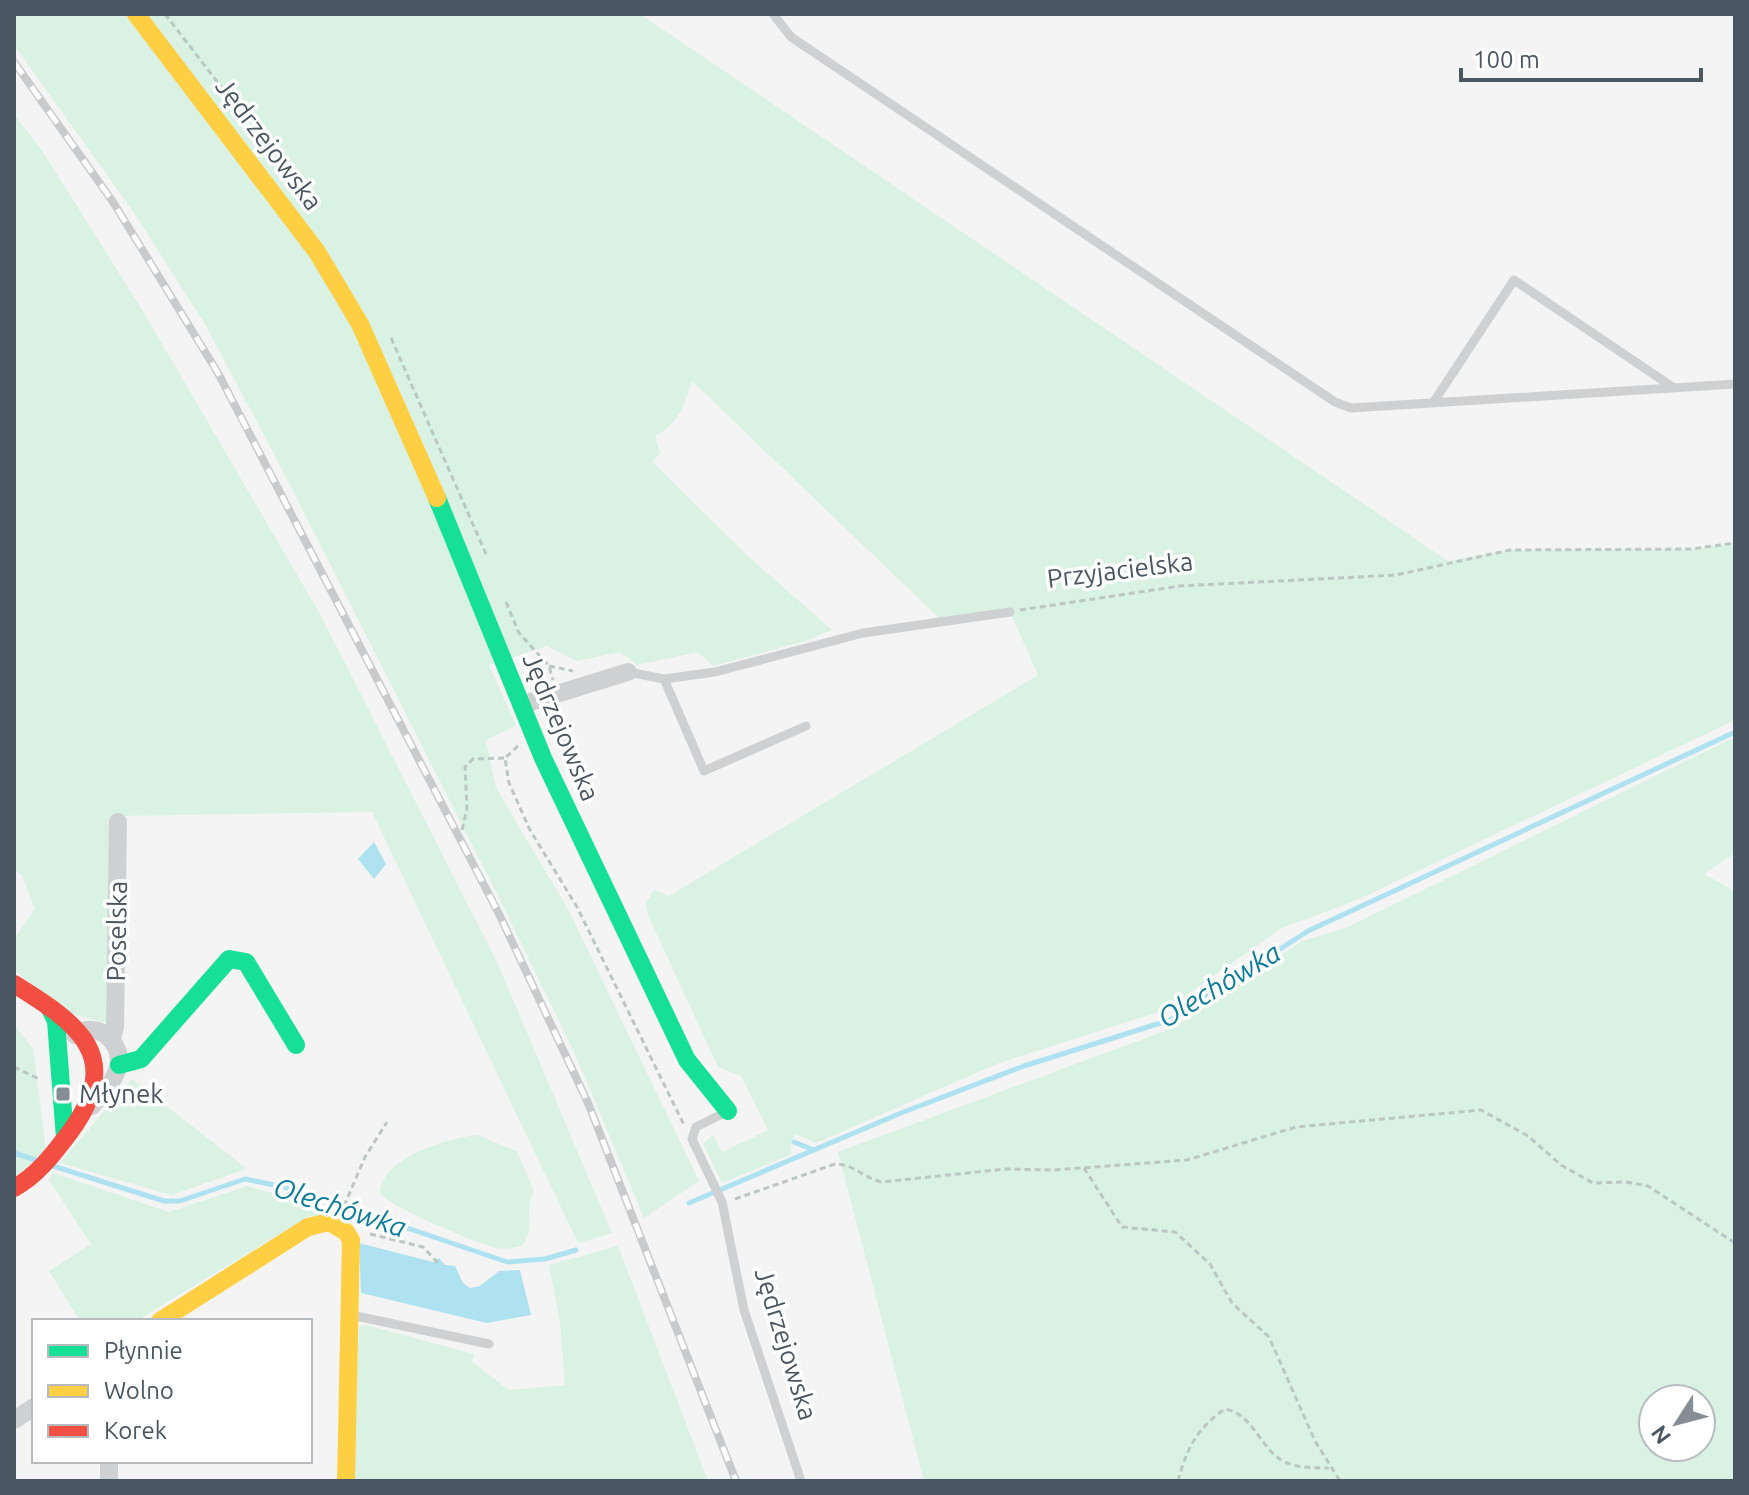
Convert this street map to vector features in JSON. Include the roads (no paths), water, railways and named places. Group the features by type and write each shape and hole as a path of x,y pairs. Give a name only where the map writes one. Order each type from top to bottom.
{"street":[{"name":"Jędrzejowska","path":"136,14 271,187 317,252 360,324 472,577 533,735 687,1060 728,1111"},
{"path":"521,705 628,672"},
{"name":"Poselska","path":"118,822 115,1027 112,1039 119,1065"},
{"path":"14,1188 34,1176 119,1065 141,1059 229,959 246,962 296,1045"},
{"path":"14,984 65,1017 80,1031 93,1058 94,1101"},
{"path":"50,1009 56,1021 65,1138"},
{"path":"94,1101 77,1094 61,1071 68,1041 80,1031 101,1031 112,1039"},
{"path":"163,1319 308,1227 329,1222 346,1232 351,1240 346,1481"},
{"path":"14,1420 32,1408"}],"lane":[{"path":"773,14 791,37 1335,402 1351,408 1735,384"},
{"path":"1433,403 1514,280 1674,388"},
{"path":"628,672 664,679 715,672 877,631 1010,612"},
{"path":"664,679 704,771 806,726"},
{"name":"Jędrzejowska","path":"728,1111 696,1127 692,1139 723,1206 744,1310 801,1481"},
{"path":"348,1314 489,1344"}],"water":[{"path":"374,842 386,864 374,879 358,859"},
{"path":"359,1243 433,1262 439,1258 445,1265 455,1266 463,1283 470,1288 480,1286 499,1271 520,1270 531,1315 487,1323 361,1293"}],"waterway":[{"name":"Olechówka","path":"689,1203 901,1113 1024,1066 1170,1020 1308,931 1735,732"},
{"path":"794,1142 814,1150"},
{"name":"Olechówka","path":"14,1153 36,1160"},
{"name":"Olechówka","path":"53,1166 164,1201 180,1201 245,1179 293,1189 507,1262 545,1259 576,1250"}],"railway":[{"path":"14,62 113,202 218,373 499,914 588,1103 736,1481"}],"place":[{"name":"Młynek","path":"63,1094"}]}
